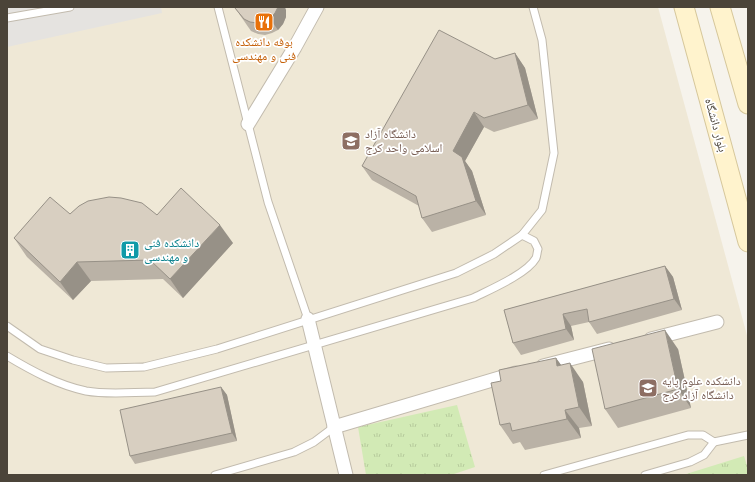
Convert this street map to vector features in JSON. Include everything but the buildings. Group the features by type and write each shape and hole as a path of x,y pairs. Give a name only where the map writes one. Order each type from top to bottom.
{"street":[{"path":"248,124 295,47 317,7"},
{"name":"بلوار دانشگاه","path":"684,7 748,242"},
{"path":"720,7 748,104"},
{"path":"308,319 346,475"},
{"path":"636,343 717,322"},
{"path":"334,427 487,381 621,346"}],"lane":[{"path":"7,18 70,7"},
{"path":"218,7 268,202 308,319"},
{"path":"7,326 40,348 73,360 106,368 144,367 217,349 456,273 494,254 522,235 542,210 554,153 542,40 533,7"},
{"path":"7,356 23,366 58,383 87,391 118,393 155,392 473,298 526,269 536,258 538,249 534,241 522,235"},
{"path":"215,475 294,452 314,442 334,427"},
{"path":"544,475 688,435 703,435 714,442"},
{"path":"644,475 690,462 704,456 714,442 748,435"}],"shaded area":[{"name":"دانشگاه آزاد اسلامی واحد کرج","path":"7,7 658,7 748,339 748,475 7,475"},
{"path":"7,7 161,7 162,13 7,47"}],"green space":[{"path":"457,405 475,467 451,475 366,475 358,427"},
{"path":"744,456 748,469 748,475 683,475"}],"place":[{"name":"بوفه دانشکده فنی و مهندسی","path":"264,22"},
{"name":"دانشگاه آزاد اسلامی واحد کرج","path":"351,141"},
{"name":"دانشکده فنی و مهندسی","path":"130,250"},
{"name":"دانشکده علوم پایه دانشگاه آزاد کرج","path":"648,388"}]}
